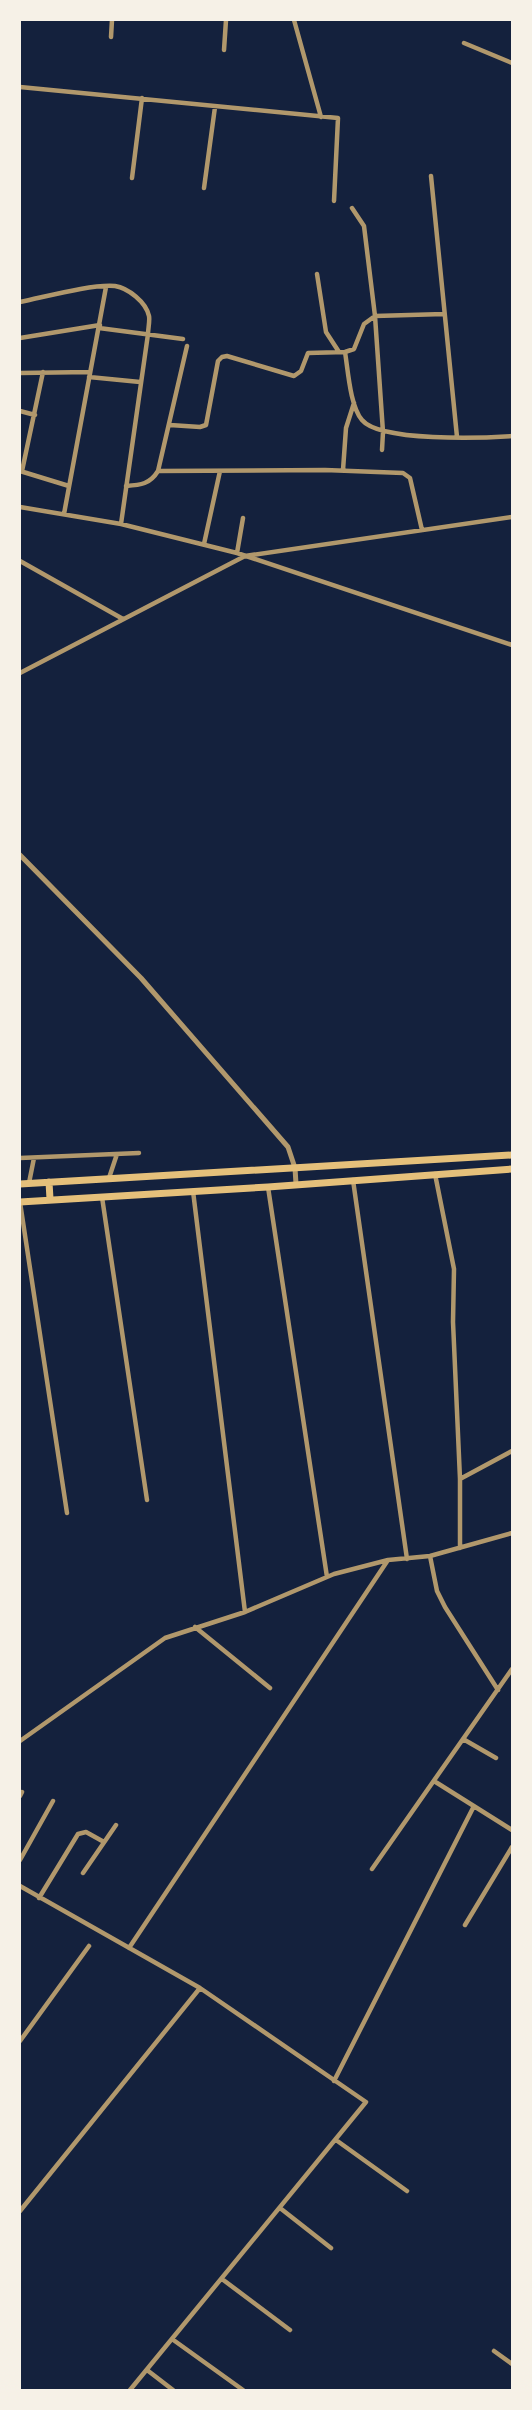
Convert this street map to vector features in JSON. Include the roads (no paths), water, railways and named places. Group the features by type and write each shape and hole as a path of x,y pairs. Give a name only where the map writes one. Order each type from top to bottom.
{"main road":[{"path":"20,1184 513,1155"},
{"path":"20,1202 513,1169"},
{"path":"49,1182 50,1199"}],"street":[{"path":"111,37 112,20"},
{"path":"224,50 226,20"},
{"path":"294,20 321,117"},
{"path":"464,43 513,63"},
{"path":"20,87 338,118 334,201"},
{"path":"132,178 142,98"},
{"path":"204,188 215,107"},
{"path":"431,176 457,437"},
{"path":"352,208 364,226 375,316 383,432 382,450"},
{"path":"317,274 326,332 339,352"},
{"path":"64,514 106,287"},
{"path":"20,302 106,287 124,289 143,304 149,316 121,524"},
{"path":"170,425 200,427 206,424 218,361 222,357 227,356 294,376 300,371 308,353 345,352 354,349 364,324 375,316 444,314"},
{"path":"20,338 100,326 183,339"},
{"path":"126,486 144,485 159,471 187,346"},
{"path":"345,352 354,403 360,418 365,423 383,432 457,437 513,436"},
{"path":"43,372 21,471 69,486"},
{"path":"20,373 90,375 140,382"},
{"path":"343,470 346,428 354,403"},
{"path":"20,411 35,415"},
{"path":"159,471 343,470 386,471 408,475 422,530"},
{"path":"204,544 220,471"},
{"path":"20,507 121,524 237,553 513,645"},
{"path":"20,673 245,556 513,517"},
{"path":"237,553 243,518"},
{"path":"20,561 123,619"},
{"path":"20,855 141,978 288,1147 295,1168 296,1184"},
{"path":"20,1158 139,1153"},
{"path":"109,1178 117,1154"},
{"path":"30,1183 34,1158"},
{"path":"435,1174 454,1269 453,1322 460,1479 460,1548"},
{"path":"353,1180 407,1558"},
{"path":"268,1187 327,1577"},
{"path":"193,1191 245,1612"},
{"path":"102,1197 147,1500"},
{"path":"20,1202 67,1513"},
{"path":"460,1479 513,1451"},
{"path":"20,1742 165,1638 245,1612 327,1577 388,1560 430,1556 513,1533"},
{"path":"430,1556 437,1591 498,1690"},
{"path":"129,1948 388,1560"},
{"path":"195,1627 270,1688"},
{"path":"372,1869 513,1669"},
{"path":"464,1739 496,1758"},
{"path":"434,1781 513,1830"},
{"path":"20,1860 53,1801"},
{"path":"334,2081 474,1806"},
{"path":"83,1873 116,1825"},
{"path":"39,1898 78,1834 86,1832 104,1842"},
{"path":"465,1925 513,1847"},
{"path":"20,1886 200,1988 366,2102 130,2391"},
{"path":"20,1896 26,1890"},
{"path":"20,2041 89,1946"},
{"path":"20,2211 200,1988"},
{"path":"336,2140 407,2191"},
{"path":"280,2208 331,2248"},
{"path":"222,2279 290,2330"},
{"path":"172,2339 243,2391"},
{"path":"494,2351 513,2364"},
{"path":"147,2370 173,2391"}]}
